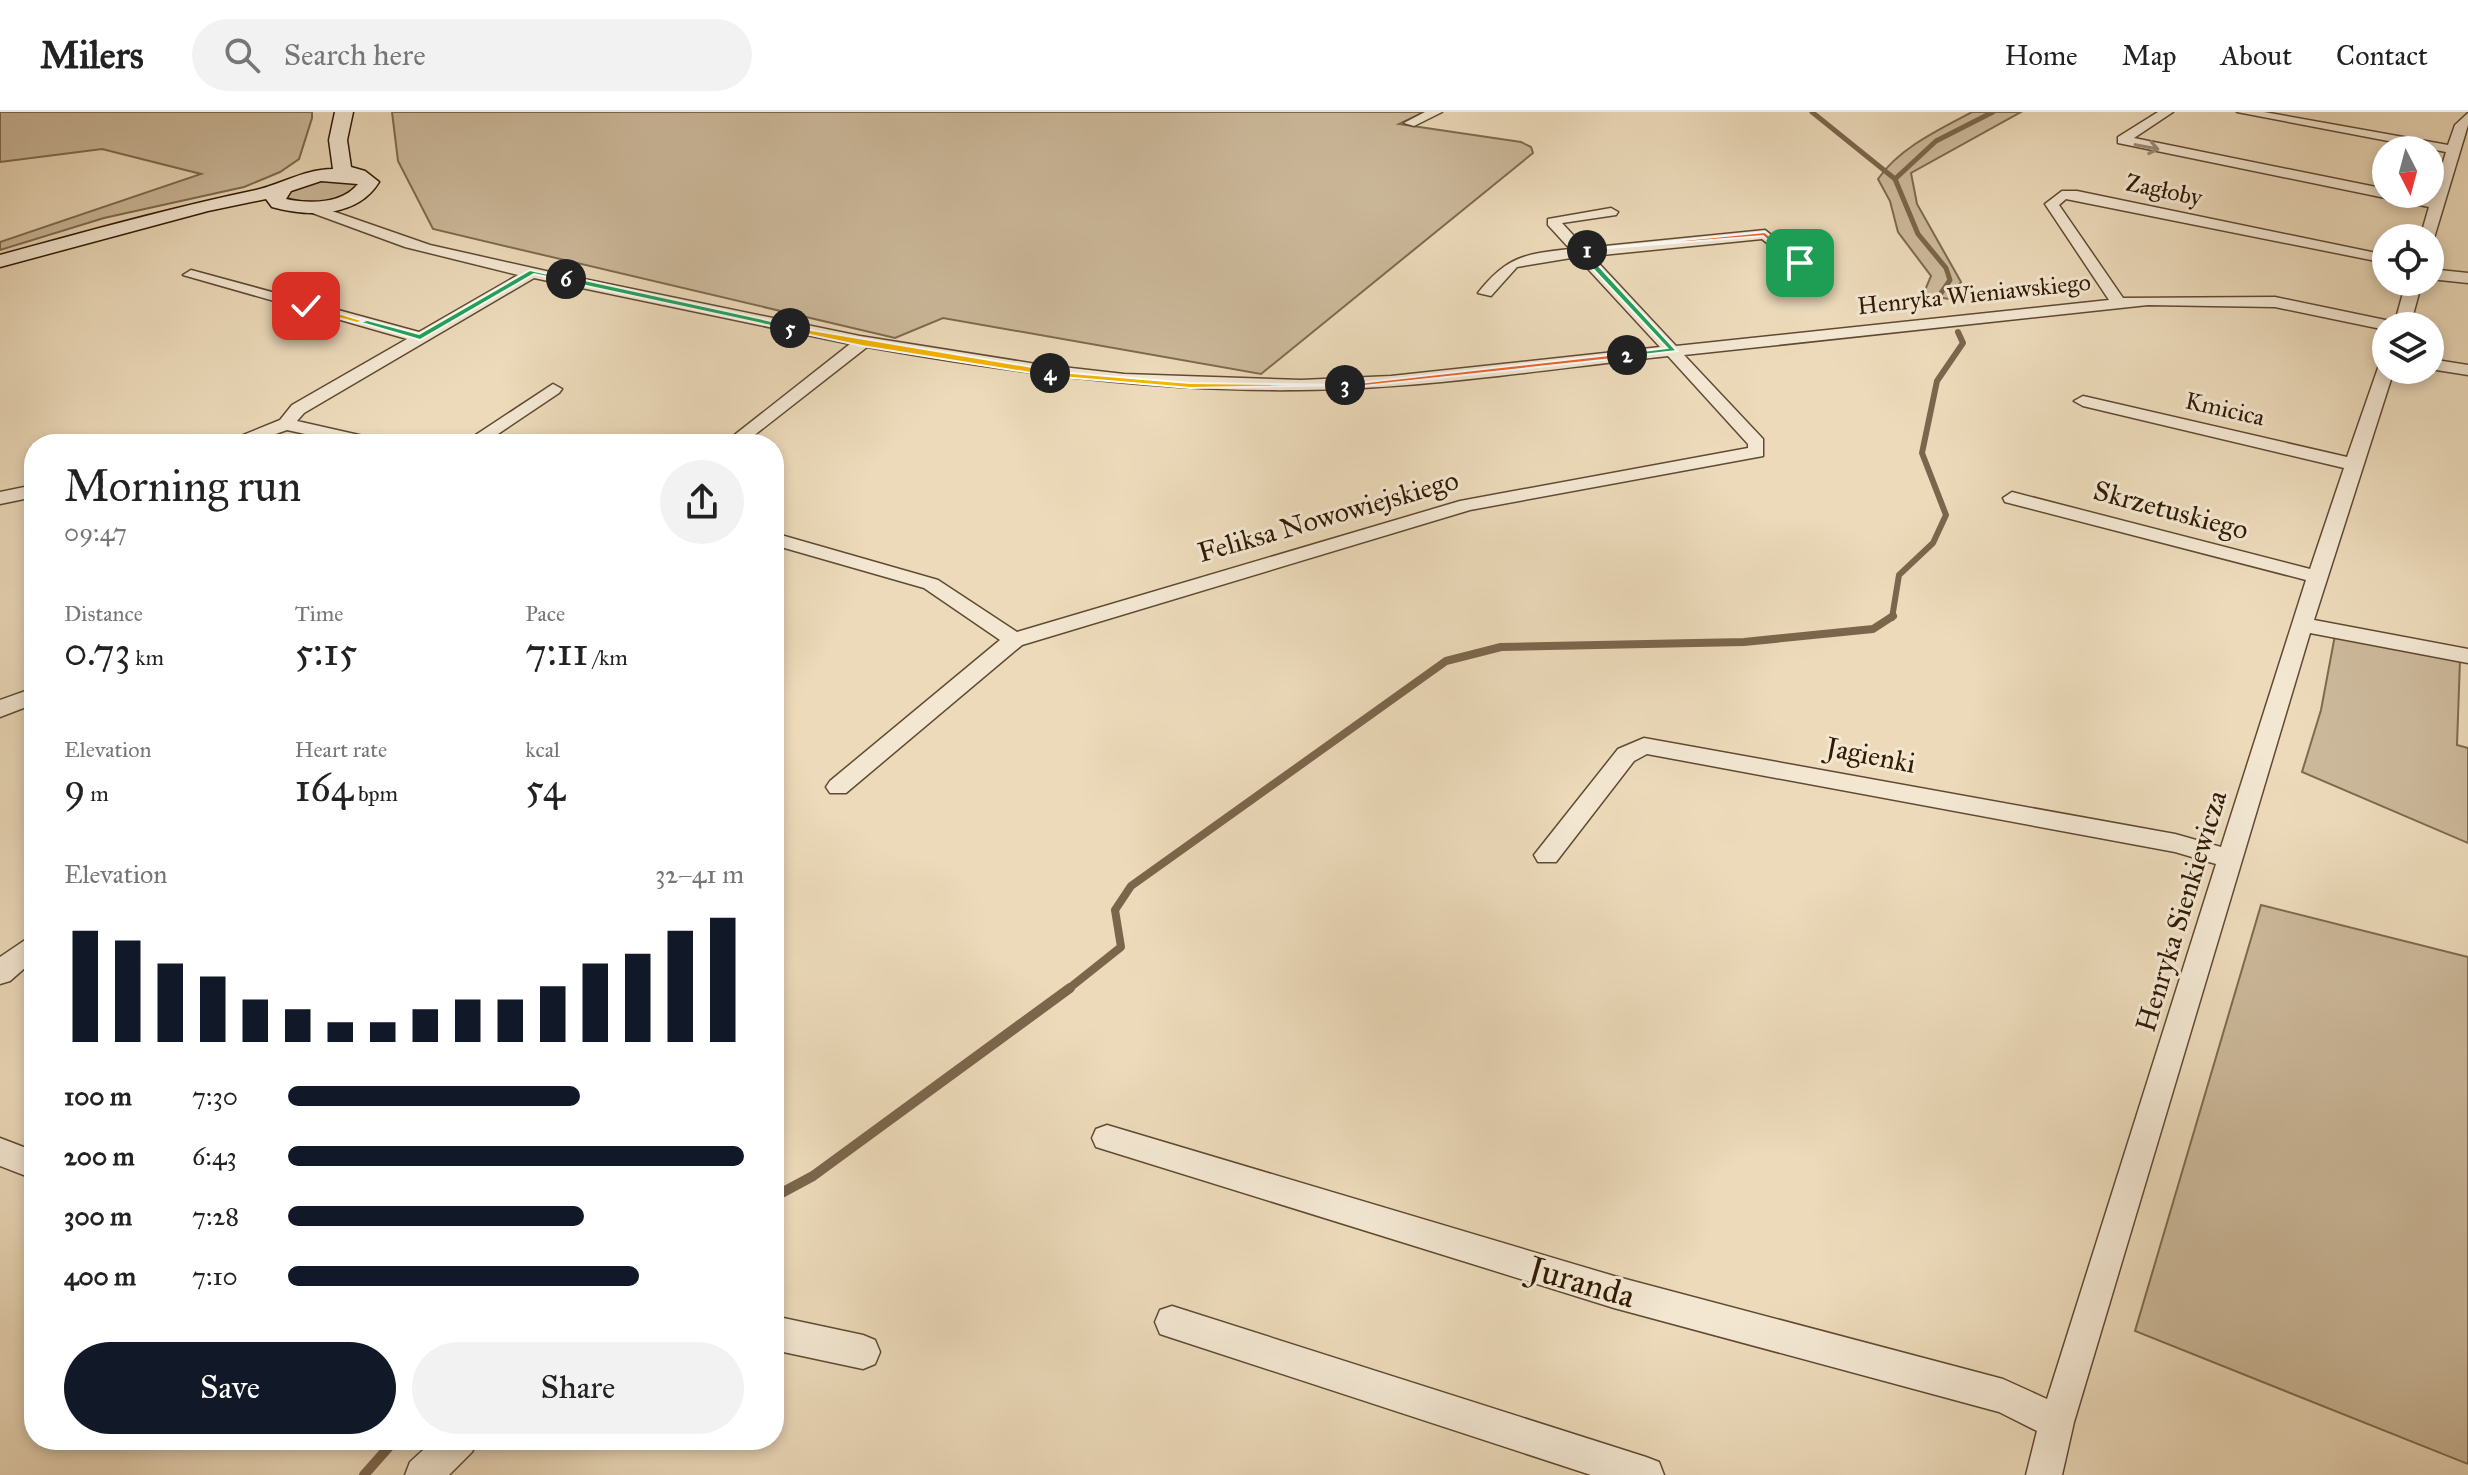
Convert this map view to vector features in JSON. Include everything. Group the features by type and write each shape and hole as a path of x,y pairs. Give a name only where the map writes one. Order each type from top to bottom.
{"street":[{"path":"281,196 312,208 354,198 369,187 369,182 342,169 338,140 344,112"},
{"path":"1410,123 1436,112"},
{"path":"2167,112 2123,140 2372,191"},
{"path":"2243,112 2454,150"},
{"path":"2444,194 2452,183 2454,150 2461,125 2468,117"},
{"path":"0,264 163,216 281,196 317,171 338,140"},
{"path":"305,179 347,173"},
{"name":"Zagłoby","path":"2119,303 2052,204 2062,195 2077,195 2372,256"},
{"path":"354,198 353,205 378,232"},
{"name":"Henryka Wieniawskiego","path":"312,208 425,248 862,343 1078,377 1270,388 1488,372 2119,303 2204,298 2275,302 2372,322"},
{"path":"1611,212 1562,218 1553,222 1674,350"},
{"path":"1486,293 1512,264 1580,250 1765,234 1800,263"},
{"path":"258,434 286,424 298,409 533,272"},
{"path":"191,275 420,337"},
{"path":"2444,275 2468,278"},
{"path":"745,434 862,343"},
{"name":"Feliksa Nowowiejskiego","path":"838,787 1014,640 1467,505 1757,452 1757,443 1674,350"},
{"path":"2444,366 2468,370"},
{"name":"Henryka Sienkiewicza","path":"2051,1472 2057,1422 2317,577 2381,384"},
{"path":"486,434 553,389"},
{"name":"Kmicica","path":"2083,401 2356,465"},
{"path":"286,424 330,434"},
{"path":"0,498 24,493"},
{"name":"Skrzetuskiego","path":"2012,498 2317,577"},
{"path":"784,542 931,584 1014,640"},
{"path":"2304,625 2468,656"},
{"path":"0,709 24,699"},
{"name":"Jagienki","path":"1547,855 1626,755 1644,746 2175,843 2230,859"},
{"path":"0,973 24,953"},
{"name":"Juranda","path":"1107,1138 1614,1292 2003,1396 2057,1422"},
{"path":"0,1152 24,1161"},
{"path":"1172,1322 1646,1475"},
{"path":"784,1335 863,1352"},
{"path":"423,1475 449,1450"}],"shaded area":[{"path":"0,112 312,112 312,118 299,159 280,172 244,187 104,218 0,250 0,242 201,174 102,149 0,162"},
{"path":"392,112 1424,112 1399,124 1521,142 1531,147 1533,153 1261,374 943,318 895,338 433,229 398,161"},
{"path":"1972,112 2021,112 1911,173 1917,204 1961,282 1949,299 1923,295 1931,276 1898,232 1890,201 1878,179 1909,149"},
{"path":"320,179 359,184 345,196 315,204 287,197 292,189"},
{"path":"2335,635 2460,660 2457,745 2468,748 2468,843 2302,772 2321,710"},
{"path":"2261,905 2468,957 2468,1464 2135,1331"}],"waterway":[{"path":"1812,112 1895,179"},
{"path":"1895,179 1936,141 1993,112"},
{"path":"1895,179 1918,234 1946,268 1950,280 1939,296 1938,305"},
{"path":"1892,616 1899,575 1933,543 1946,515 1922,453 1937,381 1963,343 1958,332"},
{"path":"1067,990 1121,947 1115,910 1131,886 1446,661 1501,647 1744,642 1873,629 1892,616"},
{"path":"784,1192 813,1176 1070,988"},
{"path":"364,1475 386,1450"}],"route":[{"path":"306,306 420,337 533,272 862,343 1015,368 1123,381 1270,388 1336,386 1488,372 1674,350 1580,250 1765,234 1800,263"}]}
